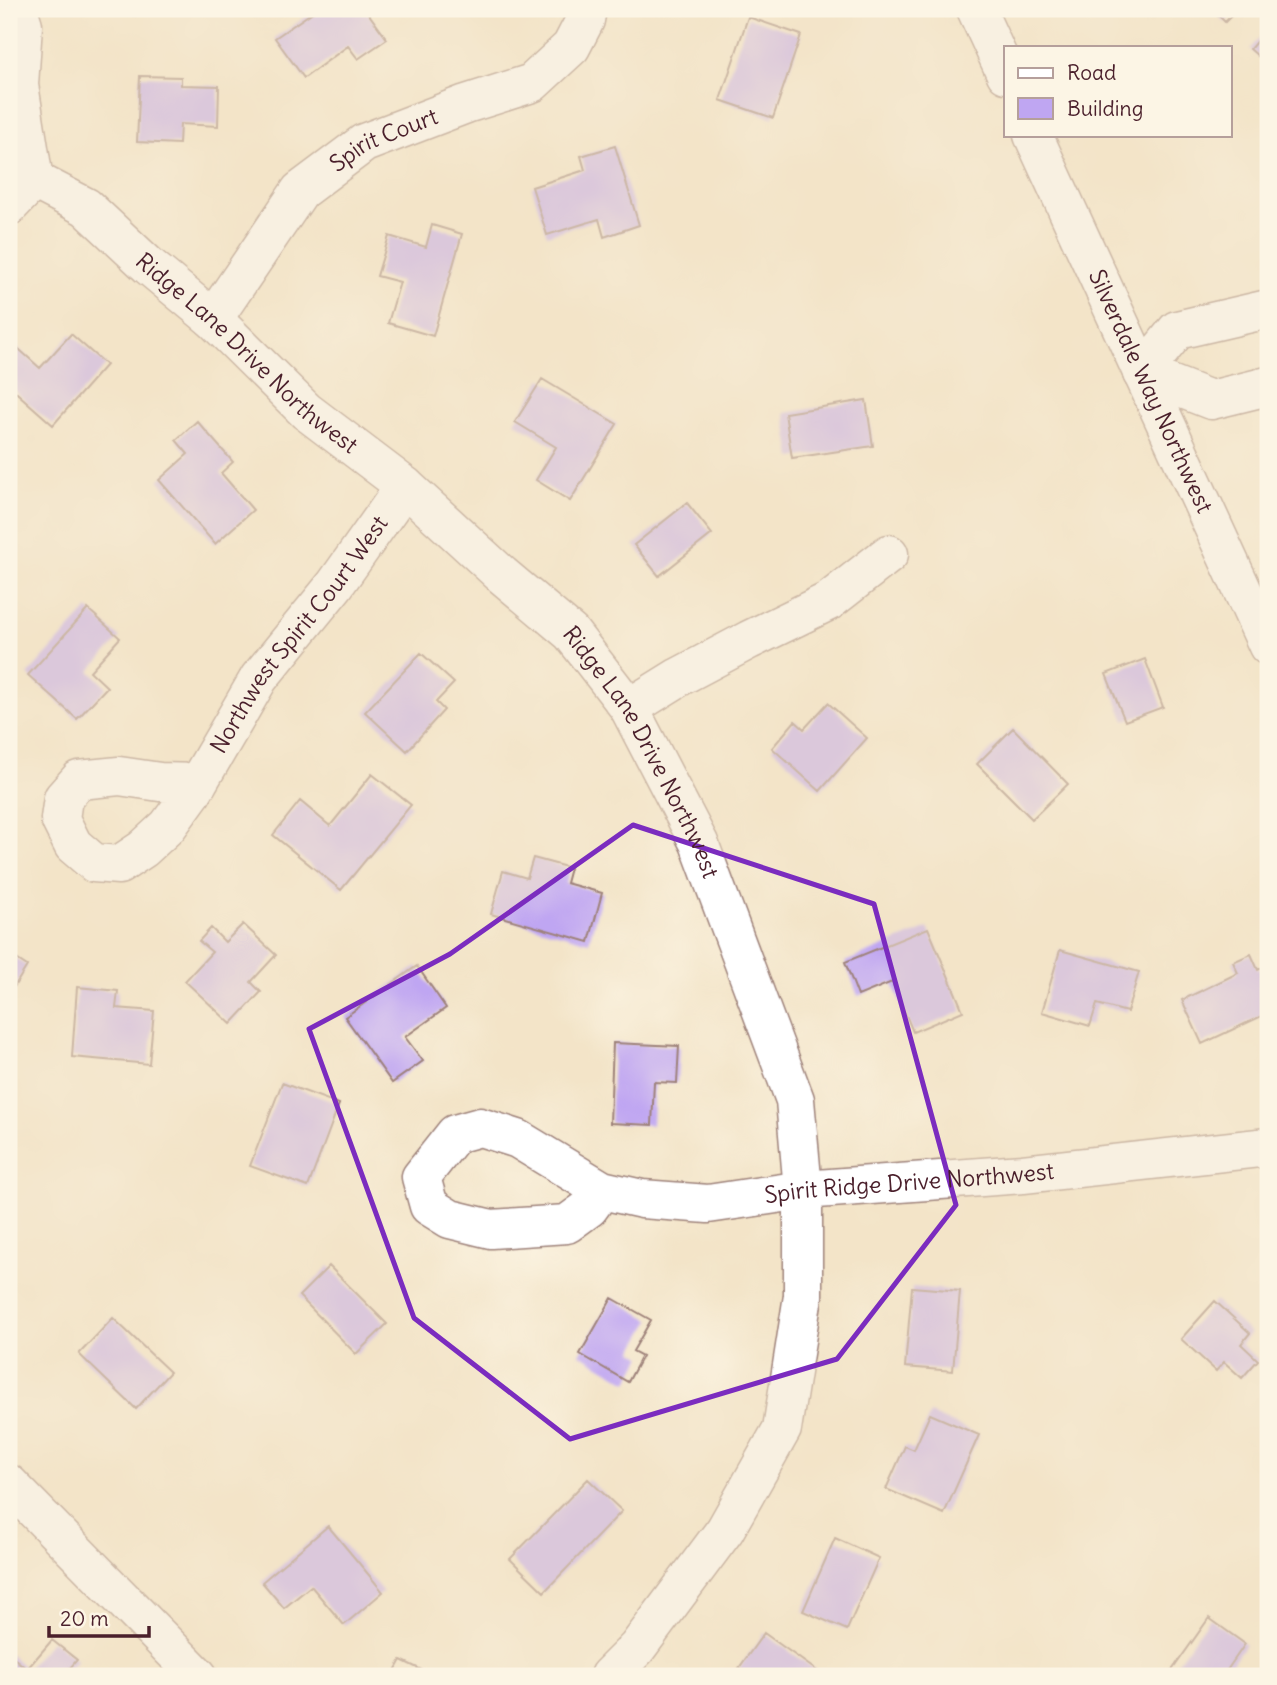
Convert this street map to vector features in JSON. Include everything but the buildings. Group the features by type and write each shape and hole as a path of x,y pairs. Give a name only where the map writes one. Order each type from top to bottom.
{"street":[{"name":"Ridge Lane Drive Northwest","path":"18,9 23,25 19,85 21,193 86,208 149,266 213,319 306,411 405,486 502,575 571,633 629,708 699,844 794,1100 803,1190 803,1296 782,1429 725,1530 637,1648 609,1676"},
{"name":"Spirit Court","path":"213,319 300,191 365,143 466,104 532,83 571,47 585,20 587,9"},
{"path":"976,9 1004,70"},
{"name":"Silverdale Way Northwest","path":"1033,136 1268,646"},
{"path":"1268,309 1177,330 1142,373 1211,400 1268,386"},
{"name":"Northwest Spirit Court West","path":"198,783 259,678 335,585 405,486"},
{"path":"629,708 679,677 830,601 889,554"},
{"name":"Spirit Ridge Drive Northwest","path":"602,1190 589,1208 567,1224 491,1229 450,1219 429,1206 421,1177 455,1134 480,1127 518,1139 602,1190 642,1199 708,1204 803,1190 1023,1174 1268,1147"},
{"path":"9,1484 198,1676"}],"highlighted area":[{"path":"633,825 874,904 956,1205 837,1359 570,1439 414,1318 309,1029 450,954"}]}
